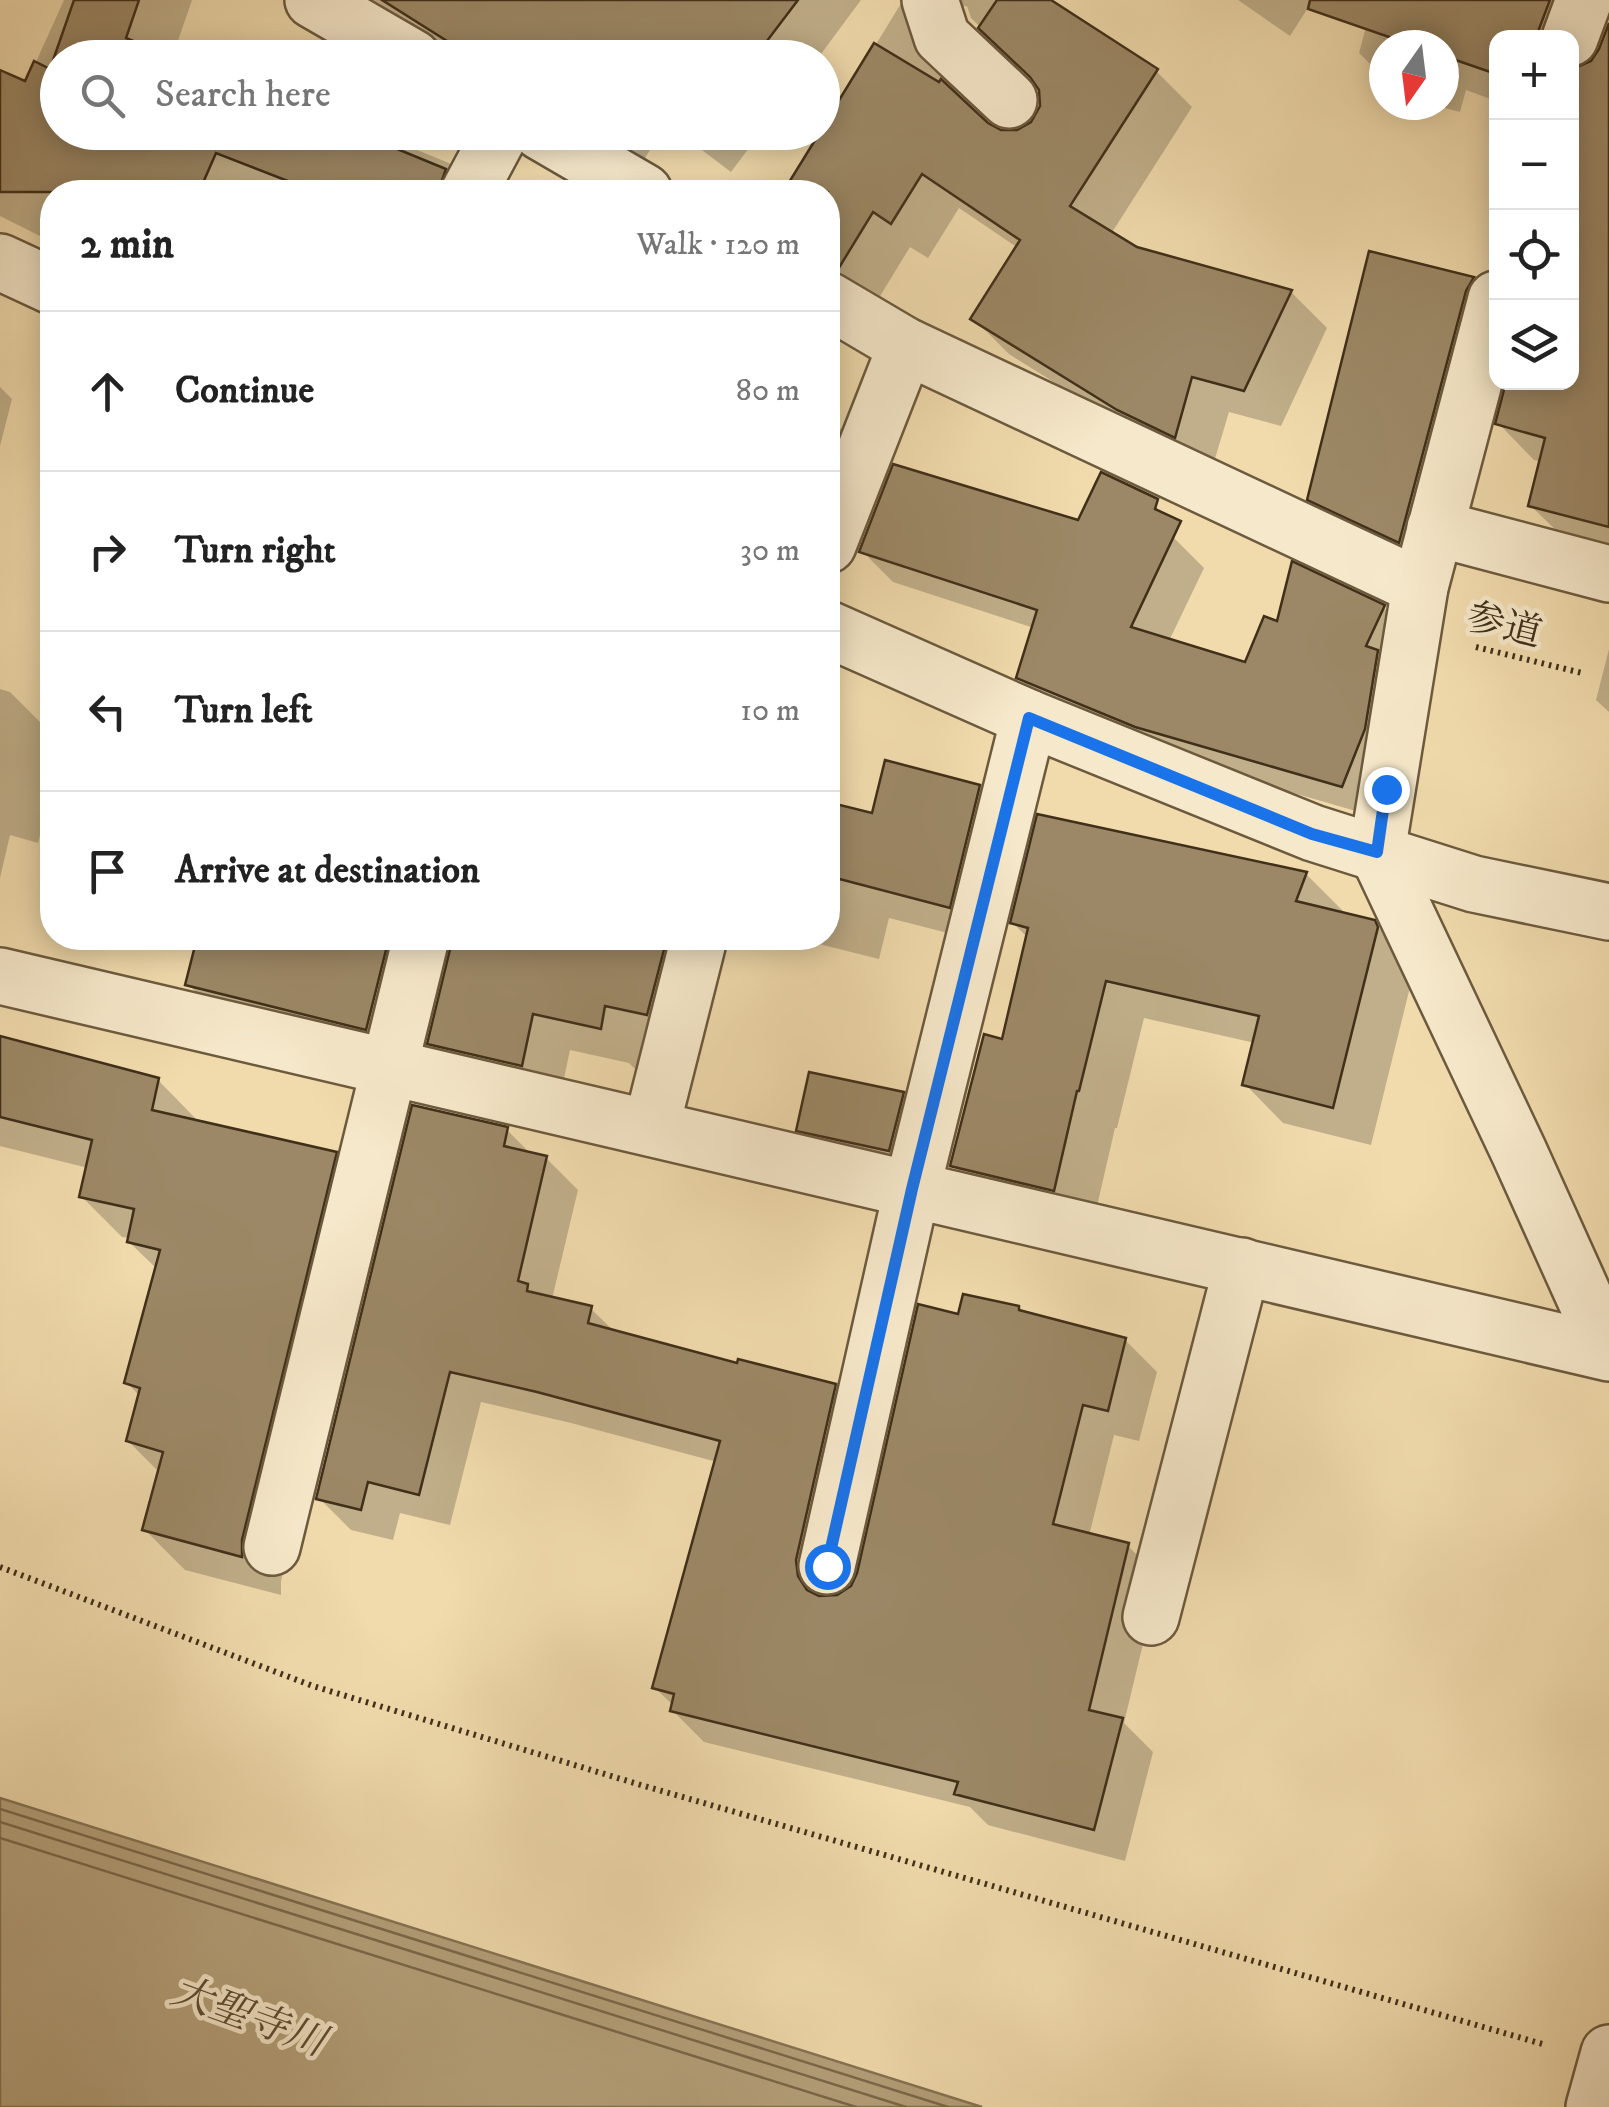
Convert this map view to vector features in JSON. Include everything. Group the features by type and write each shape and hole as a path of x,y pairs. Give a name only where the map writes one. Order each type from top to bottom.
{"street":[{"path":"313,0 390,30"},
{"path":"930,0 942,37 1009,100"},
{"path":"1573,30 1584,0"},
{"path":"474,180 490,150"},
{"path":"573,150 624,180"},
{"path":"0,262 40,280"},
{"path":"1496,300 1416,610 1377,852 1609,1352"},
{"path":"840,307 906,346 1204,488 1416,610"},
{"path":"840,514 906,346"},
{"path":"1436,528 1609,574"},
{"path":"840,634 1029,718 1312,834 1474,884 1609,912"},
{"path":"827,1566 912,1189 1029,718"},
{"path":"272,1547 418,950"},
{"path":"651,1128 696,950"},
{"path":"0,976 1609,1352"},
{"path":"1151,1617 1242,1266"}],"path":[{"name":"参道","path":"1416,610 1582,673"},
{"path":"0,1567 312,1686 1603,2074"}],"water":[{"name":"大聖寺川","path":"0,1798 982,2107 0,2107"}],"building":[{"path":"74,0 139,0 126,38 131,40 60,40"},
{"path":"382,0 798,0 768,40 445,40"},
{"path":"997,0 1051,0 1158,69 1070,206 1137,247 1292,290 1244,391 1192,377 1175,438 1117,410 970,319 1020,240 922,174 891,224 873,212 840,266 840,180 790,180 809,150 840,150 840,99 874,43 939,82 941,79 988,123 1001,130 1017,130 1031,122 1040,106 1039,90 978,28"},
{"path":"1310,0 1550,0 1539,30 1489,30 1489,72 1459,61 1459,30 1369,30 1308,9"},
{"path":"1609,23 1609,527 1528,506 1545,438 1495,424 1504,390 1579,390 1579,66 1591,61"},
{"path":"34,61 40,64 40,150 400,150 446,169 442,180 285,180 216,153 204,180 40,180 40,192 0,192 0,70 25,81"},
{"path":"1369,251 1474,277 1466,291 1399,543 1307,500"},
{"path":"893,464 1078,520 1101,472 1158,499 1155,509 1181,521 1131,627 1245,662 1264,616 1277,621 1292,561 1385,605 1366,646 1378,650 1365,729 1342,787 1135,727 1016,678 1037,610 859,552"},
{"path":"885,760 980,785 950,908 840,879 840,805 872,813"},
{"path":"1037,814 1307,872 1296,901 1375,920 1378,927 1333,1108 1242,1085 1259,1016 1106,981 1054,1191 950,1166 984,1034 1002,1039 1028,928 1010,923"},
{"path":"194,950 386,950 366,1030 185,985"},
{"path":"450,950 664,950 647,1015 605,1006 601,1029 533,1014 522,1066 427,1044"},
{"path":"0,1036 159,1078 152,1110 337,1152 242,1540 242,1557 142,1530 163,1452 126,1441 140,1388 124,1383 160,1250 127,1242 134,1209 79,1197 92,1140 0,1117"},
{"path":"809,1072 904,1092 889,1151 796,1131"},
{"path":"412,1105 508,1127 504,1146 547,1156 518,1281 528,1284 527,1291 592,1306 588,1323 737,1363 738,1359 836,1384 796,1560 798,1576 807,1590 819,1596 837,1595 851,1586 857,1573 918,1304 958,1314 963,1294 1019,1306 1019,1310 1126,1338 1108,1411 1083,1405 1053,1524 1129,1543 1089,1710 1123,1718 1094,1830 954,1794 958,1782 670,1711 674,1694 652,1688 720,1441 450,1372 419,1495 368,1482 361,1510 316,1499"}],"route":[{"path":"827,1566 912,1189 1029,718 1312,834 1377,852 1386,789"}]}
